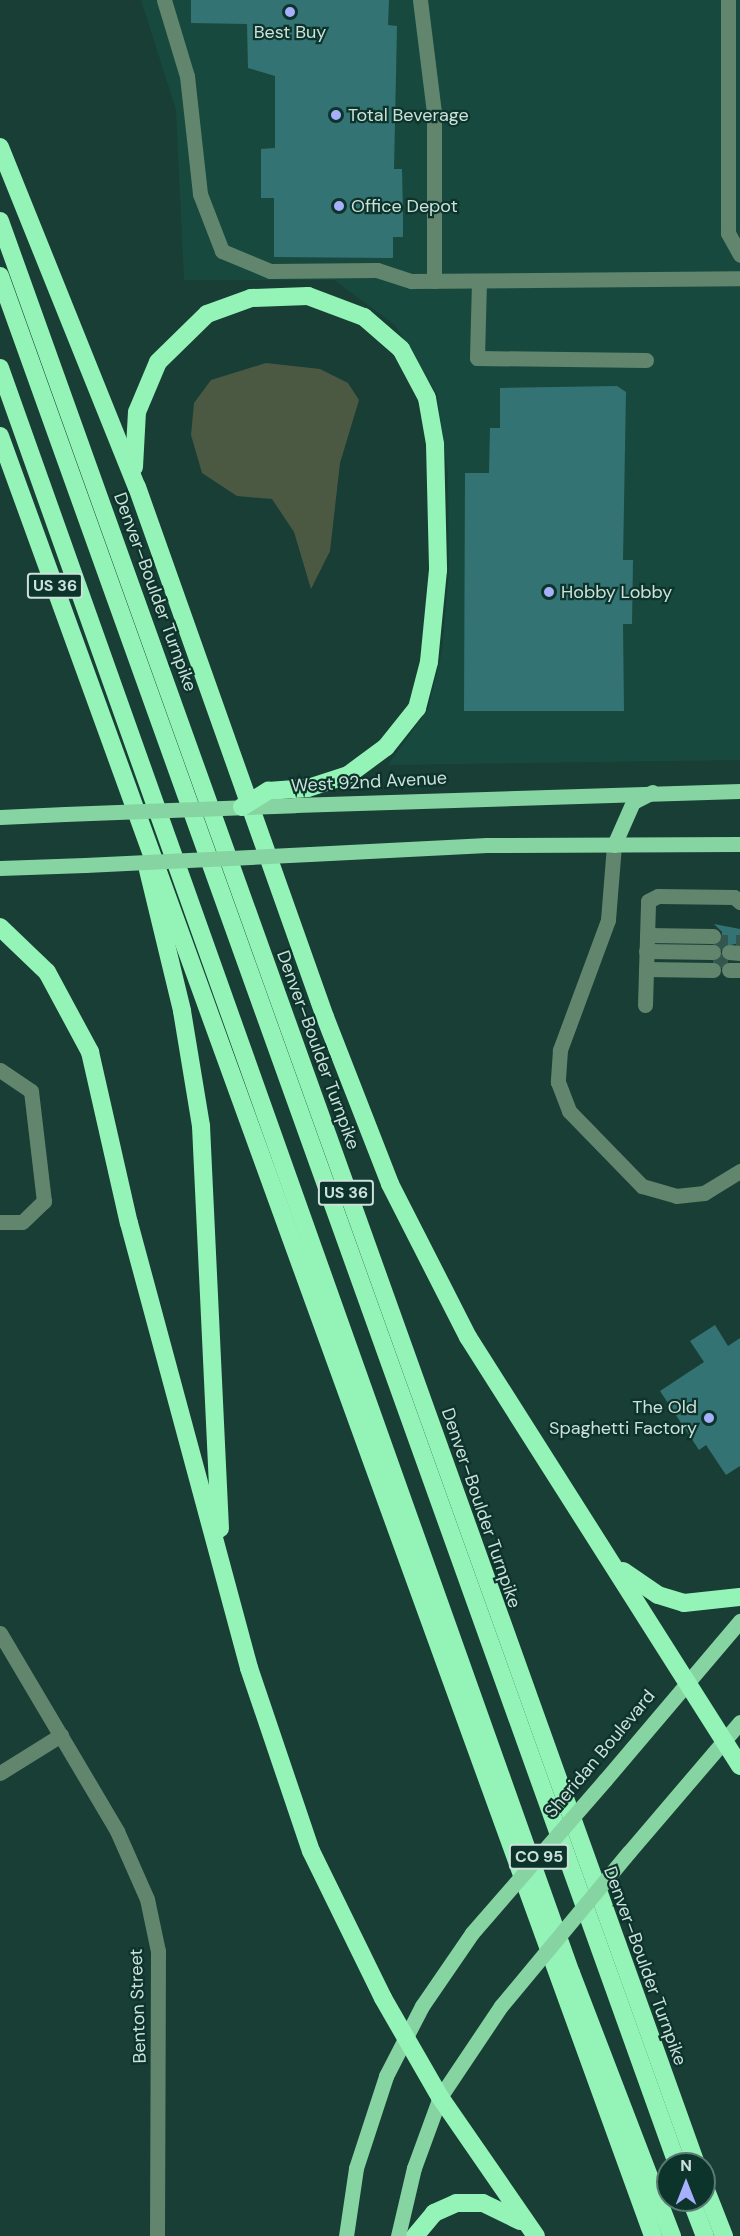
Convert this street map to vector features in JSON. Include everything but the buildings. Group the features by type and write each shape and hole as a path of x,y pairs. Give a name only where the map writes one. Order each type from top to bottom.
{"highway":[{"path":"0,147 137,487 332,1037 390,1184 468,1336 688,1682 722,1743 740,1766"},
{"name":"Denver–Boulder Turnpike","path":"0,221 692,2152"},
{"path":"0,276 673,2152"},
{"path":"137,487 135,427 147,381 189,327 229,304 290,295 345,306 401,349 427,398 435,444 438,570 429,662 417,708 386,747 356,770 334,782 268,791 242,807"},
{"path":"0,368 571,1973 672,2236"},
{"name":"US 36","path":"0,436 653,2236"},
{"path":"109,735 166,938 196,1089 209,1239 217,1498 244,1650"},
{"path":"0,927 47,972 90,1052 132,1233 244,1650 311,1851 405,2035 440,2097 536,2236"},
{"path":"613,1562 666,1598 699,1605 740,1597"},
{"path":"414,2236 446,2206 474,2202 502,2209 536,2236"},
{"path":"696,2212 705,2236"},
{"path":"715,2212 724,2236"}],"main road":[{"name":"West 92nd Avenue","path":"0,817 658,789 740,791"},
{"path":"614,845 633,802 658,789"},
{"path":"0,868 310,854 614,845 740,844"},
{"name":"Sheridan Boulevard","path":"346,2236 365,2133 405,2035 472,1934 740,1621"},
{"path":"398,2236 414,2168 440,2097 501,2006 740,1722"}],"street":[{"path":"164,0 187,76 200,194 222,251 270,271 377,270 411,281 740,278"},
{"path":"420,0 434,113 434,281"},
{"path":"728,0 728,233 740,255"},
{"path":"479,281 477,358 646,360"},
{"path":"614,845 608,920 560,1050 558,1082 569,1111 642,1186 676,1196 704,1193 740,1171"},
{"path":"645,1005 648,901 658,896 734,897 740,902"},
{"path":"646,951 713,952 646,951"},
{"path":"0,1070 31,1091 44,1202 22,1222 0,1222"},
{"name":"Benton Street","path":"0,1633 61,1735 133,1864 158,1951 157,2236"},
{"path":"0,1773 61,1735"}],"shaded area":[{"path":"141,0 740,0 740,760 388,765 428,709 442,651 449,571 448,475 437,394 395,325 334,280 184,280 176,110"},
{"path":"266,363 320,369 348,383 359,400 340,463 330,551 311,589 294,532 272,499 237,496 202,473 191,435 194,403 211,380"}],"tunnel":[{"path":"713,942 740,942"},
{"path":"713,960 729,960"}],"place":[{"name":"Best Buy","path":"290,12"},
{"name":"Total Beverage","path":"336,115"},
{"name":"Office Depot","path":"339,206"},
{"name":"Hobby Lobby","path":"549,592"},
{"name":"The Old Spaghetti Factory","path":"709,1418"}]}
